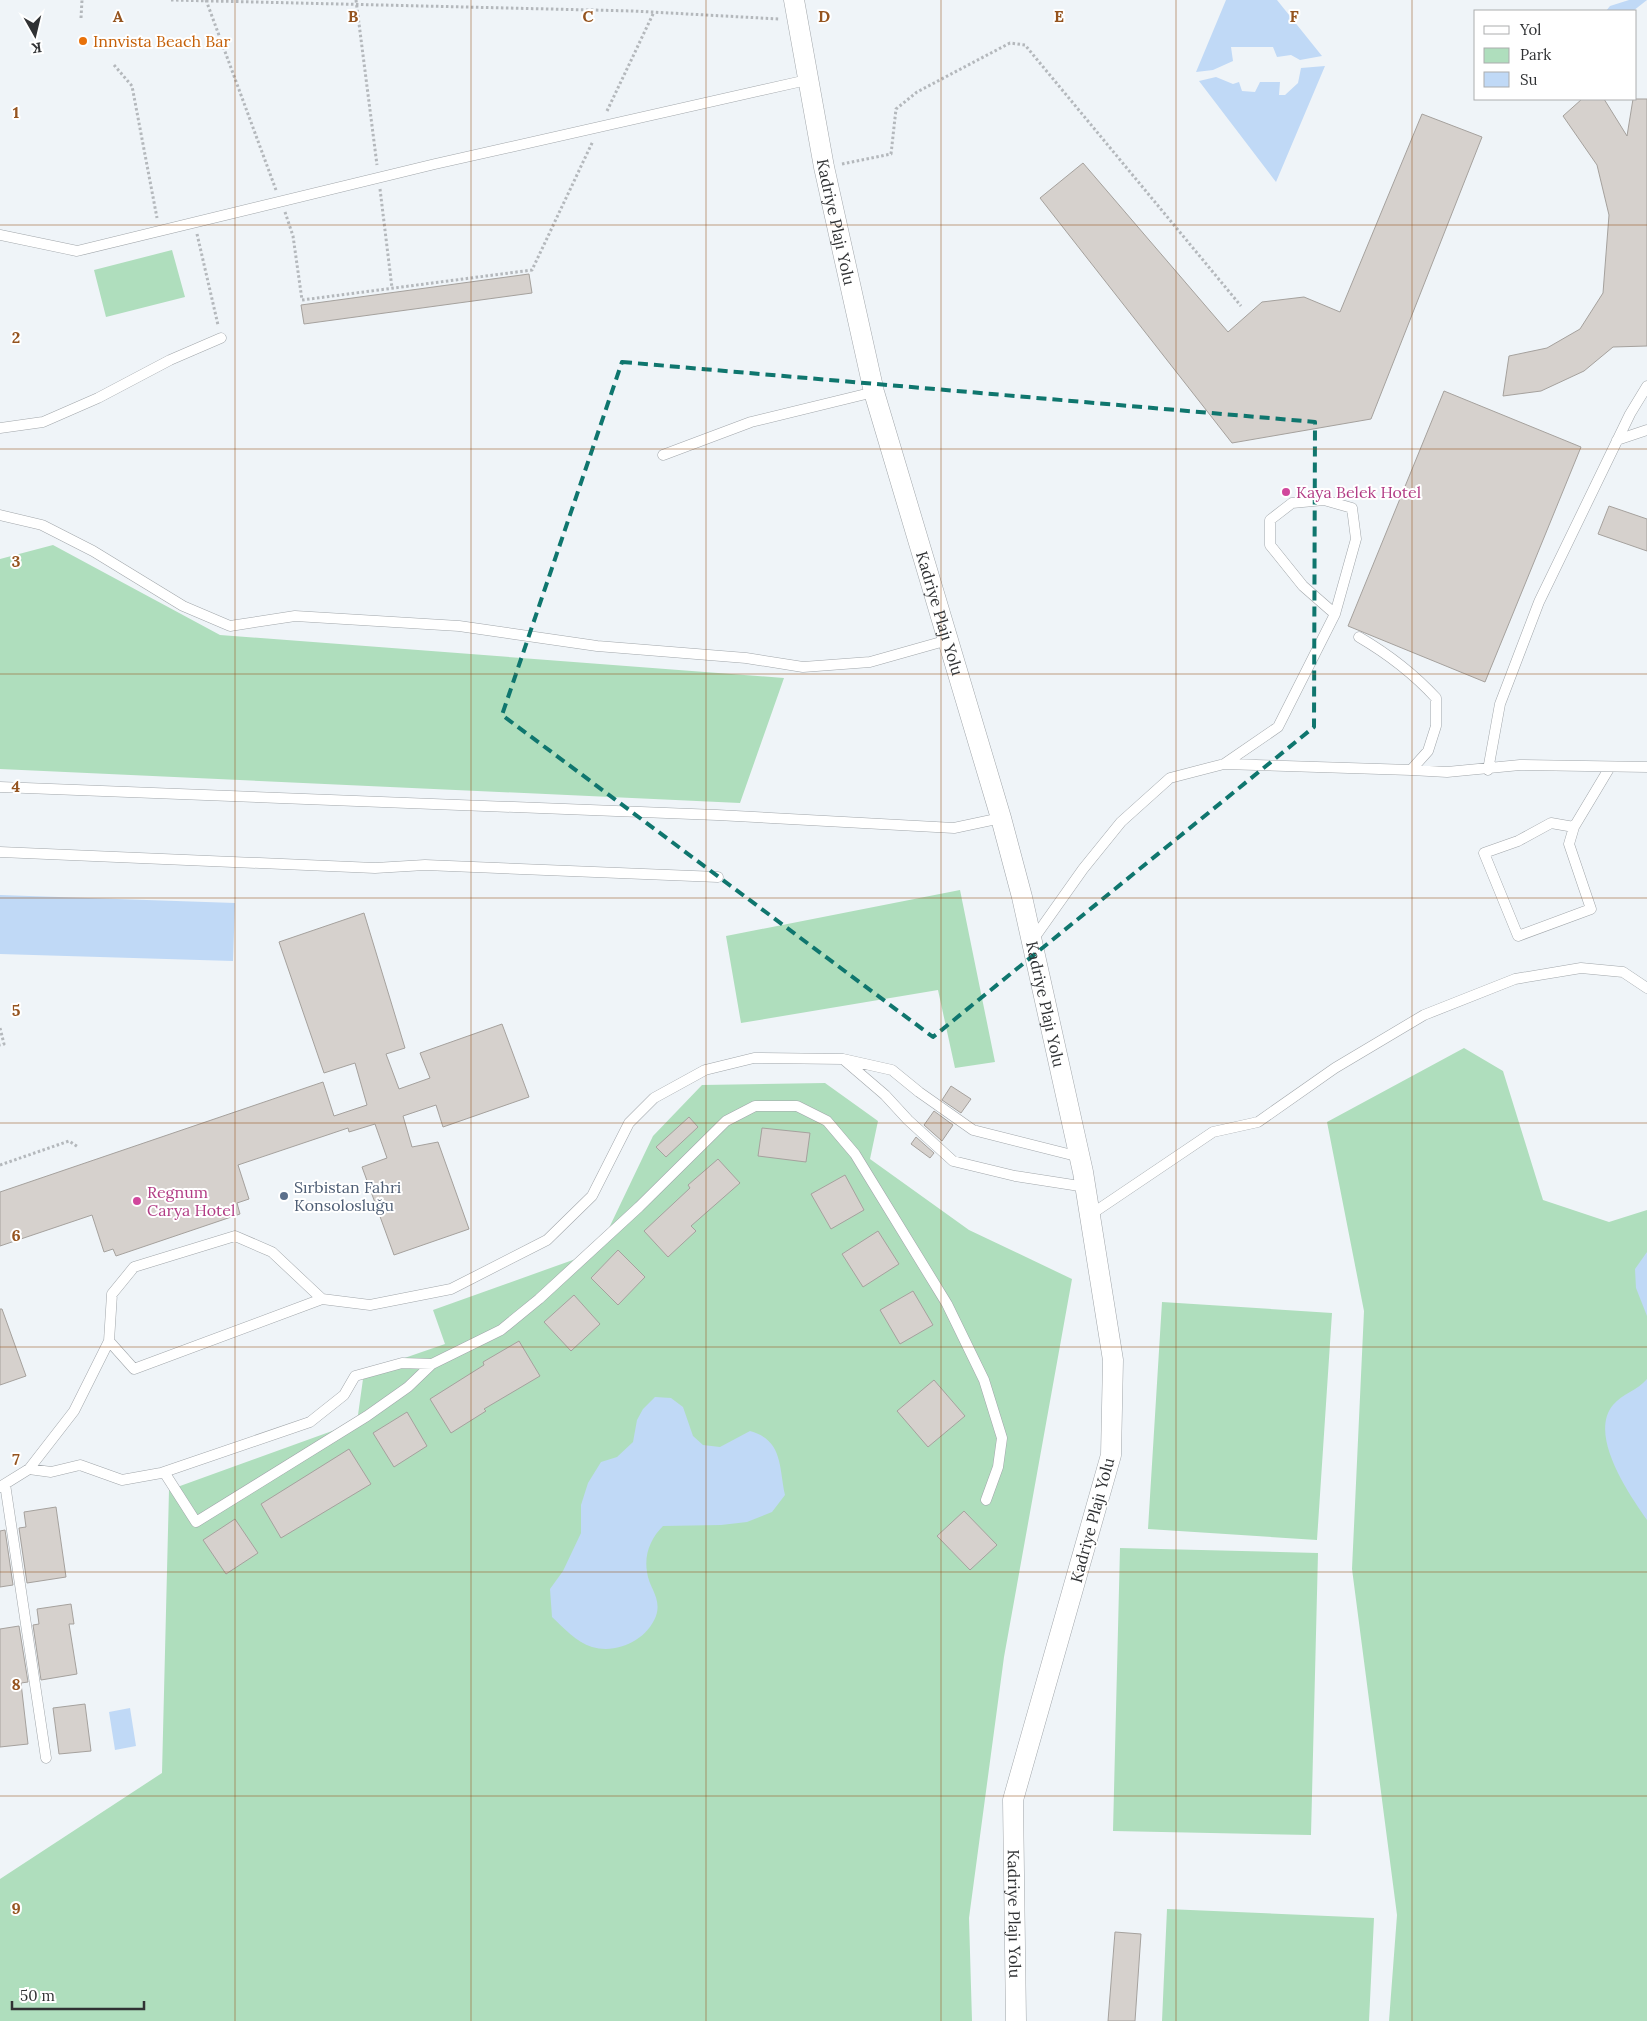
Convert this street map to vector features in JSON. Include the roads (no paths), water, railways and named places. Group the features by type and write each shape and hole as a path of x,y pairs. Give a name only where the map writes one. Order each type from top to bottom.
{"street":[{"name":"Kadriye Plajı Yolu","path":"794,0 824,167 874,392 1001,818 1032,942 1086,1187 1113,1360 1111,1455 1013,1800 1016,2021"}],"lane":[{"path":"0,235 77,250 379,177 807,80"},
{"path":"0,428 43,422 98,398 170,360 221,338"},
{"path":"1488,770 1500,704 1539,602 1630,414 1647,386"},
{"path":"663,455 751,422 874,392"},
{"path":"1617,440 1647,430"},
{"path":"1224,764 1278,726 1335,614 1356,538 1352,508 1324,500 1292,503 1270,520 1270,545 1304,586 1335,614"},
{"path":"0,515 42,525 93,551 183,606 230,626 295,616 459,626 597,646 746,658 803,667 870,662 948,640"},
{"path":"1359,637 1382,650 1413,674 1436,698 1436,726 1428,752 1410,770"},
{"path":"1032,942 1083,869 1121,822 1170,778 1224,764 1447,772 1488,770 1520,765 1647,767"},
{"path":"1574,827 1551,823 1518,841 1484,853 1518,936 1591,908 1569,844 1574,827 1610,767"},
{"path":"0,787 717,815 954,828 1001,818"},
{"path":"0,852 375,868 425,865 718,877"},
{"path":"1090,1214 1213,1132 1258,1122 1335,1068 1424,1015 1515,979 1581,968 1623,972 1647,988"},
{"path":"108,1341 134,1369 322,1299 370,1305 451,1290 547,1240 592,1196 629,1123 654,1098 705,1070 754,1058 843,1059 892,1070 919,1092 974,1130 1080,1157"},
{"path":"843,1059 885,1095 908,1120 953,1161 1014,1176 1086,1187"},
{"path":"164,1472 196,1522 367,1416 408,1387 432,1364 501,1330 524,1312 632,1214 726,1121 755,1106 797,1106 827,1121 855,1154 947,1304 984,1380 1002,1438 998,1467 986,1500"},
{"path":"46,1758 2,1486 29,1469 74,1411 108,1341 112,1294 134,1267 235,1236 272,1252 322,1299"},
{"path":"29,1469 51,1472 80,1465 122,1480 164,1472 310,1422 344,1395 355,1376 402,1363 432,1364"}],"water":[{"path":"1226,0 1277,0 1322,56 1300,60 1291,55 1277,57 1273,47 1231,47 1233,61 1213,70 1196,72"},
{"path":"1629,0 1647,0 1634,10 1607,10 1610,6"},
{"path":"1325,66 1276,182 1199,81 1216,77 1233,84 1239,82 1242,91 1255,92 1260,82 1280,82 1279,95 1285,95 1298,83 1301,68"},
{"path":"0,895 235,903 233,961 0,954"},
{"path":"1647,1252 1647,1316 1636,1288 1635,1269"},
{"path":"1647,1379 1647,1520 1614,1464 1605,1432 1607,1417 1613,1405"},
{"path":"655,1397 671,1398 683,1407 693,1436 703,1445 720,1447 750,1431 761,1435 769,1441 778,1456 785,1495 772,1512 747,1522 721,1525 663,1526 649,1547 646,1565 648,1578 657,1604 656,1616 651,1625 638,1639 630,1644 611,1649 592,1647 575,1638 552,1617 550,1589 563,1571 581,1533 581,1505 588,1483 601,1462 617,1457 633,1442 637,1420 643,1409"},
{"path":"130,1708 136,1746 115,1750 109,1712"}],"place":[{"name":"Innvista Beach Bar","path":"83,41"},
{"name":"Kaya Belek Hotel","path":"1286,492"},
{"name":"Sırbistan Fahri Konsolosluğu","path":"284,1196"},
{"name":"Regnum Carya Hotel","path":"137,1201"}]}
